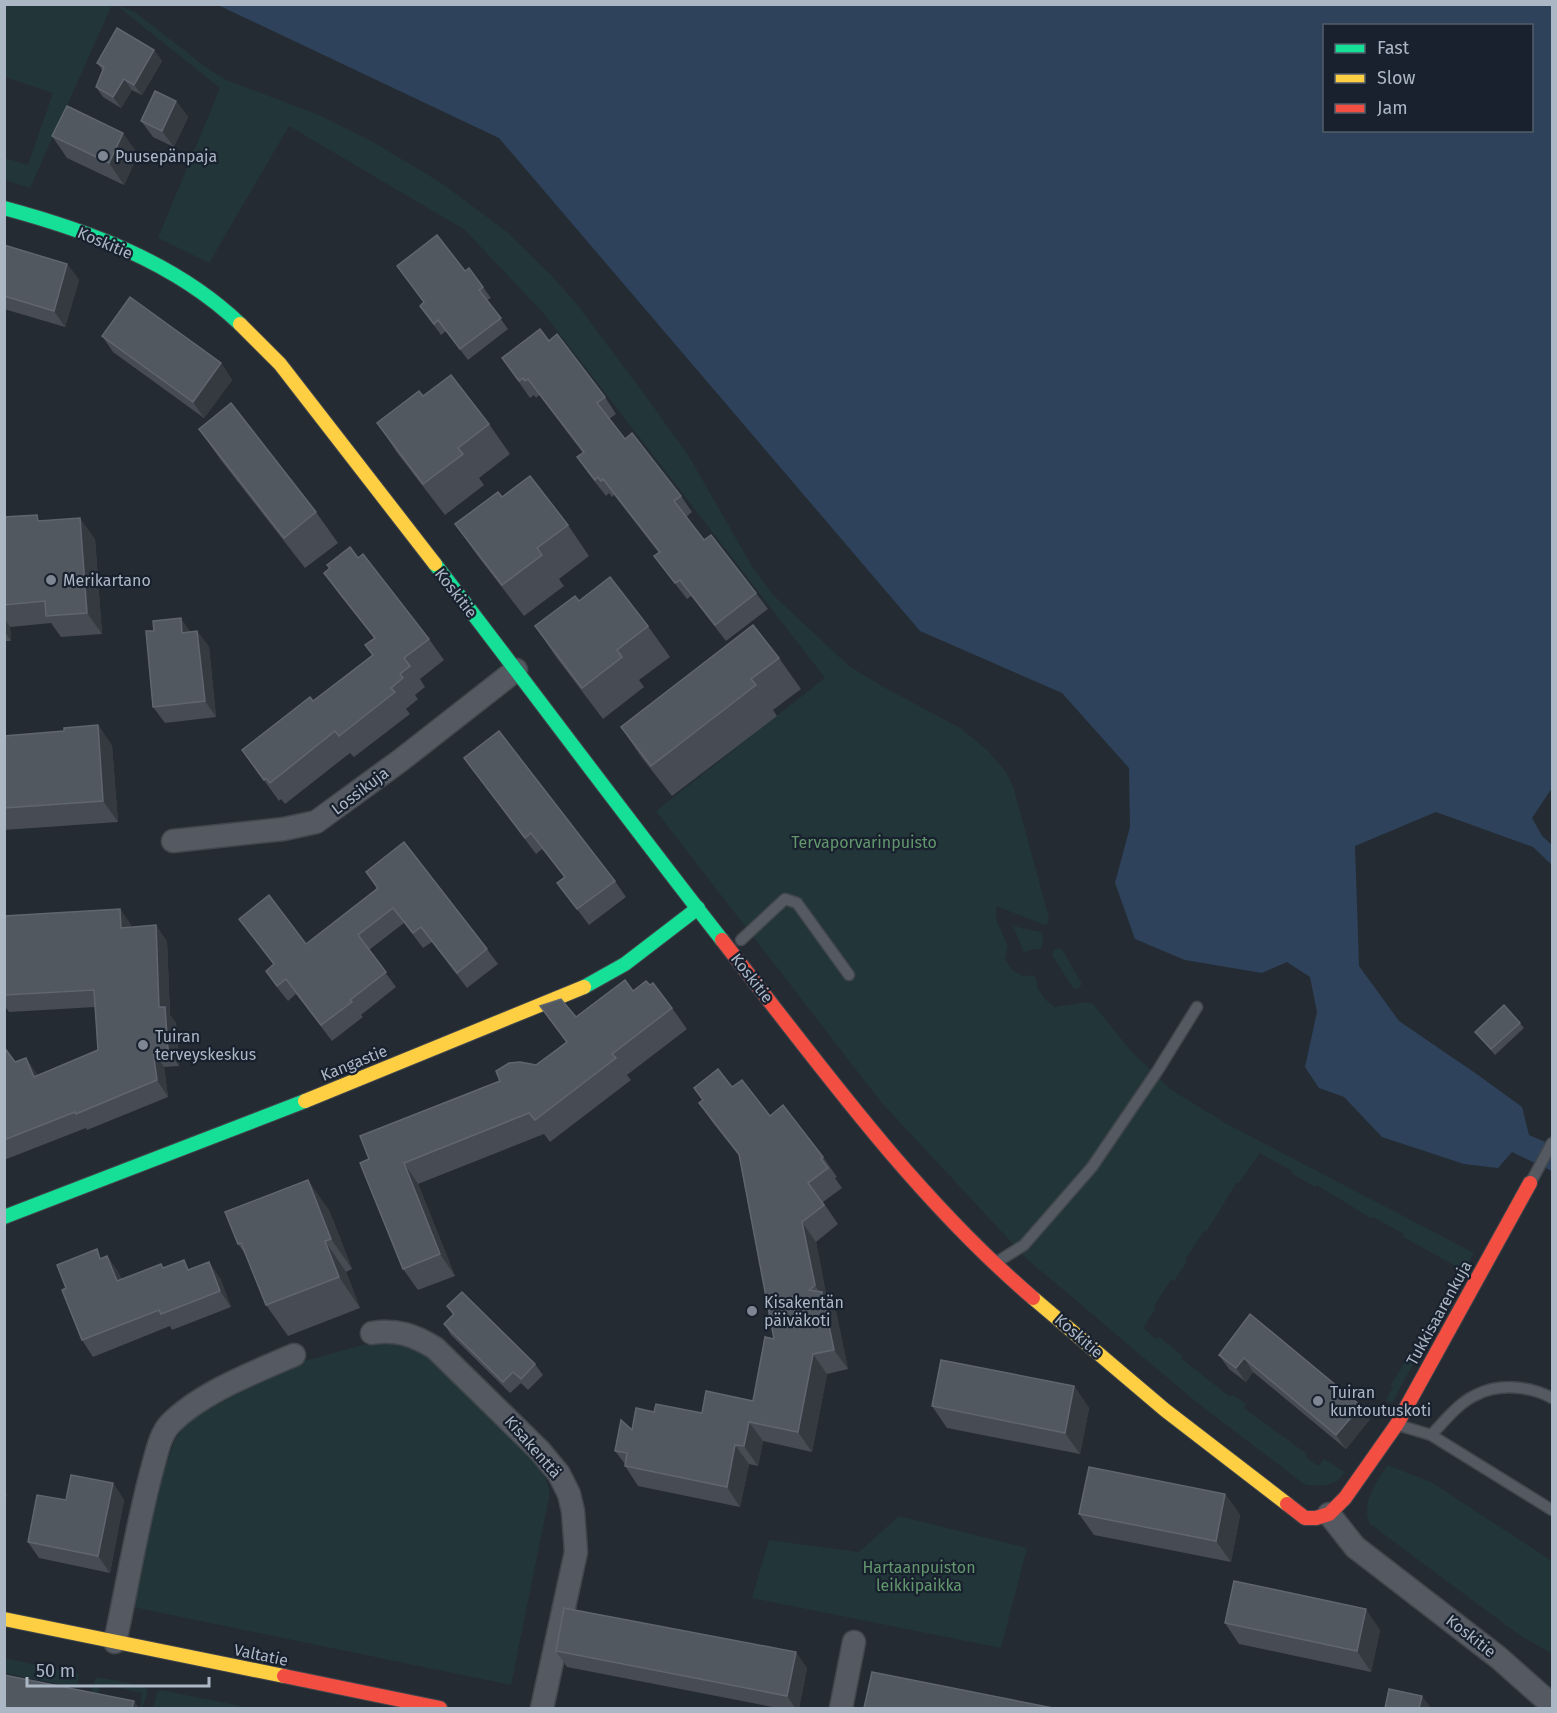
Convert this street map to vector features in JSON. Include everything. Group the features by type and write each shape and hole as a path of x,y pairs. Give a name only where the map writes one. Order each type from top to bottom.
{"street":[{"name":"Koskitie","path":"4,208 43,218 109,243 180,278 216,303 280,364 516,670 628,820 834,1083 925,1192 994,1264 1165,1410 1305,1518 1316,1518 1329,1514 1354,1547 1499,1658 1552,1705"},
{"name":"Lossikuja","path":"173,841 284,829 316,822 401,760 516,670"},
{"name":"Kangastie","path":"4,1217 338,1088 588,985 625,964 698,908"},
{"name":"Tukkisaarenkuja","path":"1329,1514 1345,1498 1396,1424 1530,1183"},
{"name":"Kisakenttä","path":"372,1333 396,1331 435,1348 540,1451 559,1474 569,1494 573,1511 576,1552 542,1708"},
{"path":"116,1642 146,1493 161,1440 168,1426 193,1406 229,1385 294,1355"},
{"name":"Valtatie","path":"4,1619 440,1708"},
{"path":"841,1708 854,1642"}],"lane":[{"path":"741,940 785,899 797,903 849,975"},
{"path":"994,1264 1024,1245 1092,1167 1158,1070 1197,1007"},
{"path":"1530,1183 1552,1143"},
{"path":"1431,1435 1455,1409 1476,1395 1498,1388 1526,1388 1552,1398"},
{"path":"1396,1424 1431,1435 1552,1510"}],"green space":[{"path":"5,5 112,5 30,188 5,180 5,158 28,165 53,93 5,77"},
{"name":"Tervaporvarinpuisto","path":"116,5 135,12 224,79 319,115 373,142 440,182 507,232 552,276 579,307 688,455 752,566 773,595 849,666 960,728 987,750 1006,772 1013,786 1049,918 1047,924 1042,924 996,906 996,920 1008,946 1005,959 1012,970 1023,976 1034,975 1037,987 1046,1000 1055,1007 1086,1002 1093,1004 1132,1052 1170,1089 1227,1124 1474,1253 1392,1403 1386,1400 1393,1387 1391,1385 1408,1356 1411,1357 1441,1300 1461,1269 1317,1185 1315,1187 1260,1153 1239,1183 1237,1182 1206,1232 1204,1231 1185,1260 1187,1262 1174,1281 1171,1280 1154,1306 1156,1308 1143,1328 1156,1339 1159,1337 1183,1356 1181,1358 1230,1397 1232,1394 1246,1404 1244,1408 1307,1454 1306,1457 1318,1466 1324,1459 1345,1472 1337,1481 1316,1486 1304,1484 1195,1401 1027,1259 881,1102 656,811 825,678 545,315 465,230 289,126 209,263 158,238 220,88"},
{"path":"1013,926 1041,932 1044,938 1041,949 1025,952"},
{"path":"1062,949 1082,984 1078,989 1073,988 1052,955 1054,950"},
{"path":"396,1343 426,1355 528,1454 544,1475 549,1488 511,1685 133,1607 156,1494 175,1440 184,1427 198,1416 233,1396 304,1361 363,1345"},
{"path":"1387,1465 1431,1482 1552,1561 1552,1654 1518,1634 1370,1524 1367,1516 1368,1500"},
{"name":"Hartaanpuiston leikkipaikka","path":"899,1516 1027,1548 1001,1648 752,1598 769,1540 859,1552"},
{"path":"5,1658 79,1674 77,1688 5,1673"},
{"path":"96,1677 146,1686 148,1691 142,1708 140,1708 142,1693 101,1684 98,1694 91,1692"},
{"path":"160,1690 251,1708 153,1708"}],"water":[{"path":"218,5 1552,5 1552,788 1532,818 1542,836 1552,845 1552,865 1533,847 1436,812 1355,846 1359,966 1399,1021 1522,1107 1529,1135 1552,1145 1552,1173 1512,1152 1498,1168 1464,1164 1382,1137 1344,1097 1319,1088 1305,1067 1317,1012 1310,977 1287,962 1262,973 1185,960 1135,939 1115,883 1130,827 1129,768 1062,693 920,631 499,138"}],"building":[{"path":"117,28 154,50 134,85 124,79 113,97 96,87 104,67 97,63"},
{"path":"155,91 176,101 162,131 141,121"},
{"path":"67,106 123,133 109,163 52,136"},
{"path":"437,235 465,271 469,268 483,287 479,290 501,318 460,349 438,320 434,324 420,306 424,302 397,266"},
{"path":"4,245 67,264 54,311 4,296"},
{"path":"130,297 221,363 193,402 102,336"},
{"path":"540,329 549,341 557,334 605,397 597,403 625,439 632,433 681,496 674,501 704,540 711,535 756,593 715,625 680,580 675,583 654,556 660,552 603,479 601,481 598,477 595,480 577,457 584,452 528,379 525,381 523,378 519,381 502,358"},
{"path":"451,375 489,424 458,448 463,454 423,484 377,423 419,391 423,396"},
{"path":"231,403 316,512 284,538 199,429"},
{"path":"530,476 568,525 537,548 542,555 502,585 455,524 498,492 502,497"},
{"name":"Merikartano","path":"37,515 38,521 80,518 87,613 46,616 45,601 4,605 4,517"},
{"path":"350,547 358,558 363,554 429,639 404,658 410,666 400,674 403,678 391,688 395,692 339,736 335,731 270,783 266,778 264,780 242,750 310,697 313,701 373,655 365,645 375,638 324,573 330,568 327,565"},
{"path":"610,577 648,626 617,650 622,657 582,688 535,626 575,596 579,601"},
{"path":"181,618 182,633 197,631 205,701 153,707 146,631 154,631 153,621"},
{"path":"753,625 779,658 751,679 756,685 651,766 621,727"},
{"path":"98,725 103,801 4,808 4,736 64,731 64,728"},
{"path":"499,731 615,881 577,909 557,883 565,877 531,833 525,838 464,758"},
{"path":"404,842 487,949 457,973 421,927 413,933 393,908 358,935 386,972 321,1025 286,979 277,986 266,971 274,964 239,919 269,895 306,944 378,888 366,872"},
{"name":"Tuiran terveyskeskus","path":"120,909 121,928 156,925 159,1007 165,1007 168,1050 153,1051 157,1080 76,1114 75,1112 4,1140 4,1047 15,1062 26,1058 34,1077 98,1050 94,990 4,995 4,916"},
{"path":"625,980 633,991 646,981 650,985 653,983 672,1008 612,1054 616,1058 535,1120 529,1113 404,1163 440,1254 403,1269 360,1163 369,1159 360,1136 500,1081 496,1071 509,1063 520,1062 536,1065 567,1042 540,1006 561,999 576,1017"},
{"path":"1504,1005 1520,1023 1491,1049 1475,1032"},
{"path":"718,1069 732,1087 742,1080 770,1116 783,1105 823,1157 821,1159 828,1168 808,1183 824,1205 802,1222 815,1285 809,1290 822,1292 834,1350 813,1354 798,1432 749,1422 744,1446 735,1445 727,1487 625,1466 627,1453 615,1451 621,1420 632,1430 636,1408 654,1412 656,1404 702,1413 706,1391 753,1401 765,1337 774,1339 739,1154 699,1103 703,1100 694,1088"},
{"path":"308,1180 331,1239 325,1241 339,1277 266,1305 241,1243 238,1244 225,1212"},
{"path":"97,1249 100,1259 107,1256 117,1281 161,1264 163,1268 184,1260 188,1270 209,1262 220,1291 161,1314 159,1310 82,1340 62,1290 66,1288 57,1265"},
{"path":"462,1292 535,1364 521,1379 513,1372 503,1382 444,1324 454,1314 447,1306"},
{"path":"1250,1314 1361,1406 1336,1435 1244,1358 1236,1368 1219,1355"},
{"path":"941,1360 1074,1386 1065,1433 932,1406"},
{"path":"1089,1467 1225,1494 1216,1541 1079,1514"},
{"path":"71,1475 113,1483 98,1556 28,1542 37,1495 66,1500"},
{"path":"1234,1581 1366,1609 1357,1651 1225,1623"},
{"path":"564,1608 796,1652 787,1696 556,1651"},
{"path":"872,1672 1053,1708 864,1708"},
{"path":"4,1675 134,1701 132,1708 4,1708"},
{"path":"1389,1689 1422,1696 1419,1708 1385,1708"}],"traffic: fast":[{"path":"4,208 68,227 130,251 188,283 240,324"},
{"path":"435,564 722,940"},
{"path":"584,987 625,964 698,908"},
{"path":"4,1217 305,1101"}],"traffic: slow":[{"path":"240,324 280,364 435,564"},
{"path":"305,1101 584,987"},
{"path":"1033,1298 1165,1410 1287,1504"},
{"path":"4,1619 284,1676"}],"traffic: jam":[{"path":"722,940 831,1081 907,1172 947,1216 1033,1298"},
{"path":"1287,1504 1305,1518 1316,1518 1329,1514 1345,1498 1397,1424 1530,1183"},
{"path":"284,1676 440,1708"}],"place":[{"name":"Puusepänpaja","path":"103,156"},
{"name":"Merikartano","path":"51,580"},
{"name":"Tuiran terveyskeskus","path":"143,1045"},
{"name":"Kisakentän päiväkoti","path":"752,1311"},
{"name":"Tuiran kuntoutuskoti","path":"1318,1401"}]}
